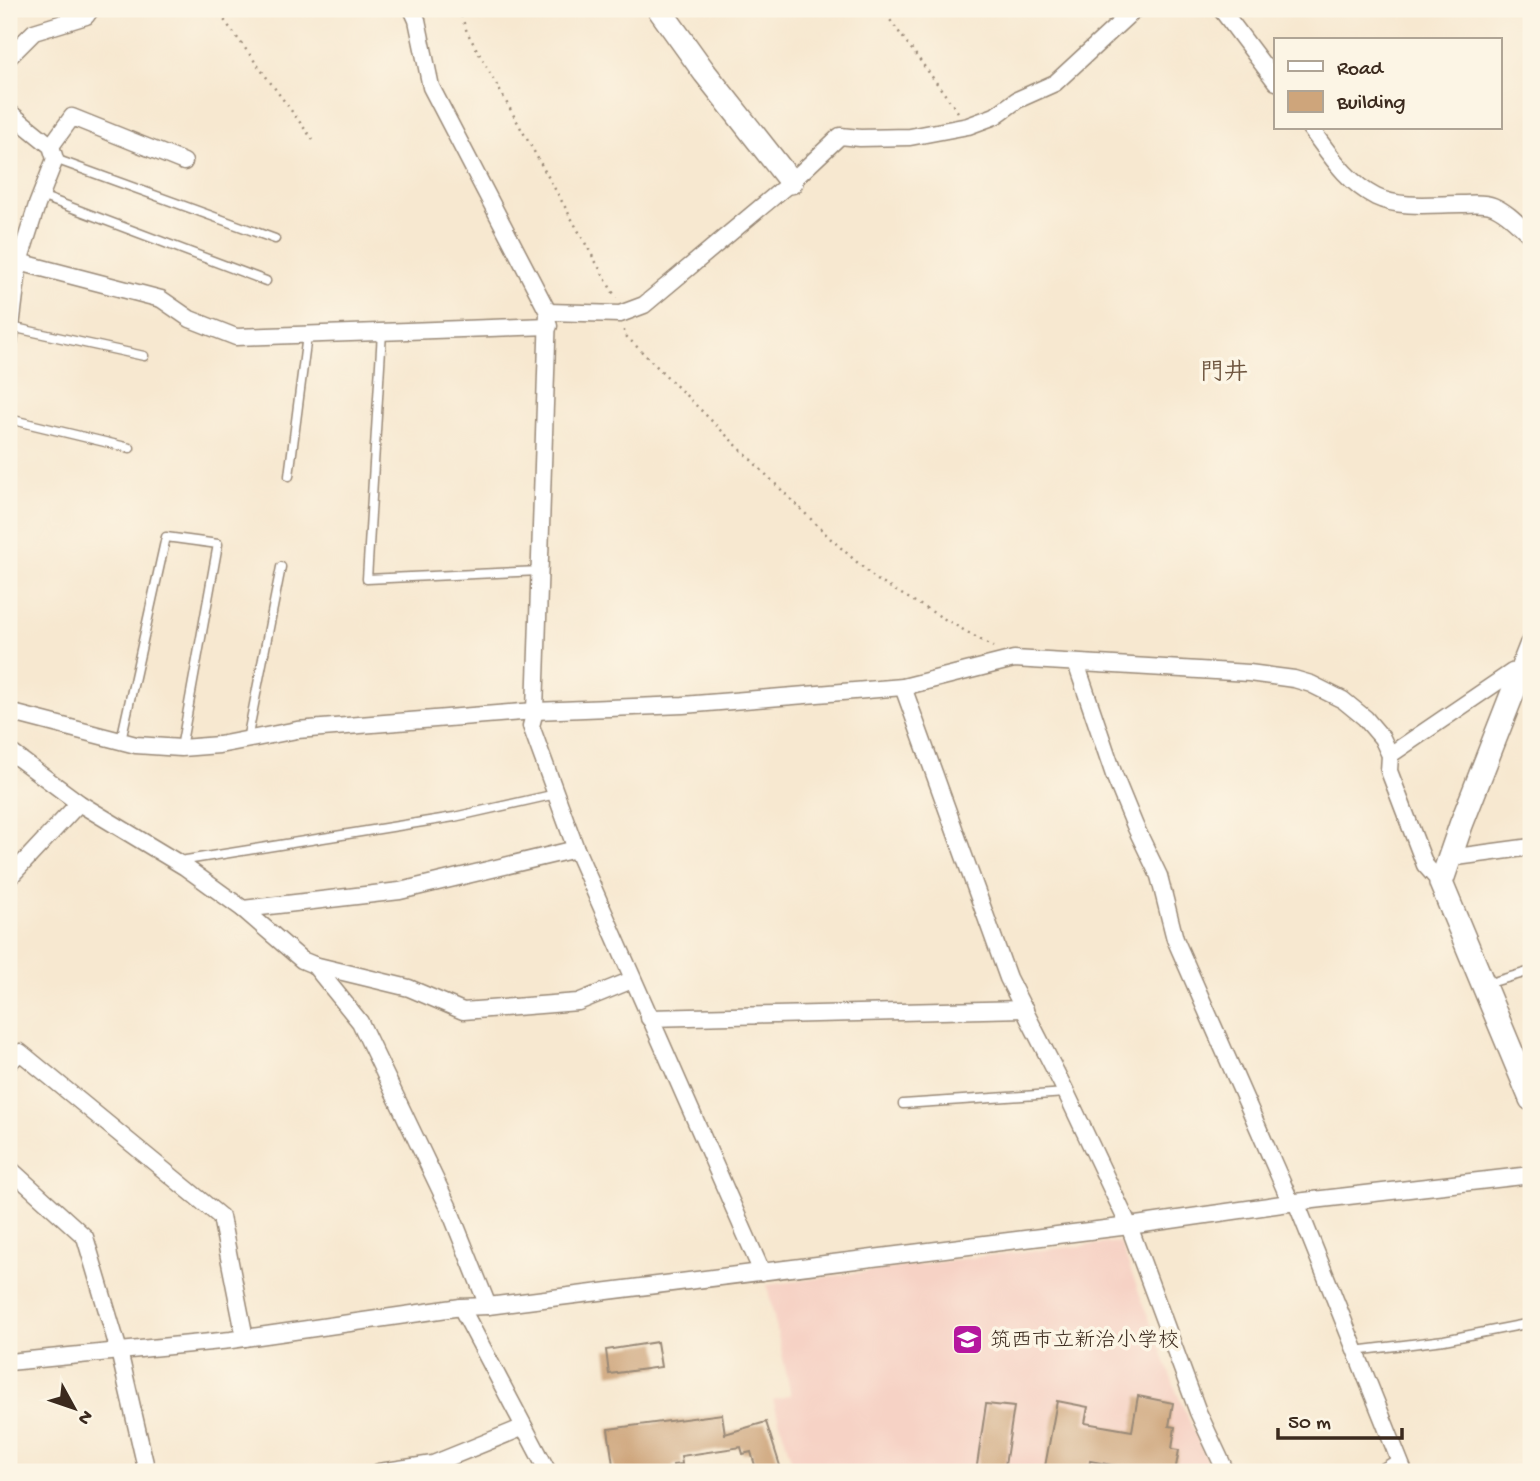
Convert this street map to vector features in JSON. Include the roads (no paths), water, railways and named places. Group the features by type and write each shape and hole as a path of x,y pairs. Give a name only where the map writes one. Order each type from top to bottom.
{"street":[{"path":"9,57 34,32 86,16 91,9"},
{"path":"412,9 417,20 431,87 549,319 535,711 531,726 576,849 762,1272"},
{"path":"659,9 705,73 791,182"},
{"path":"14,262 161,299 190,319 236,337 382,332 624,312 644,306 791,182 840,136 910,137 968,126 995,116 1017,100 1055,83 1135,9"},
{"path":"1221,9 1274,79"},
{"path":"9,112 53,153"},
{"path":"10,335 14,262 41,196 53,153 72,117 184,162"},
{"path":"1311,130 1340,169 1378,198 1414,204 1490,205 1500,209 1531,236"},
{"path":"1441,883 1531,646"},
{"path":"9,712 136,744 181,748 219,745 297,730 535,711 683,705 903,687 1014,659 1249,673 1294,679 1311,684 1343,700 1365,718 1382,738 1390,755 1390,771 1425,865 1441,883 1531,1099"},
{"path":"1076,663 1114,775 1159,876 1175,939 1293,1203 1401,1466"},
{"path":"1390,755 1512,672 1519,675"},
{"path":"903,687 1008,978 1129,1226 1198,1412 1226,1472"},
{"path":"9,751 79,803 176,862 243,909 302,960 314,965 409,988 464,1011 578,1002 632,980"},
{"path":"9,878 79,803"},
{"path":"1449,858 1531,847"},
{"path":"243,909 400,891 576,849"},
{"path":"314,965 360,1022 448,1206 488,1306"},
{"path":"649,1018 1025,1009"},
{"path":"9,1063 20,1052 221,1217 245,1338"},
{"path":"9,1168 85,1237 119,1351 148,1472"},
{"path":"9,1362 245,1338 461,1307 488,1306 1531,1175"},
{"path":"461,1307 548,1472"},
{"path":"379,1472 433,1464 523,1427"}],"lane":[{"path":"53,153 275,239"},
{"path":"41,196 266,281"},
{"path":"382,332 367,579 540,571"},
{"path":"289,476 307,334"},
{"path":"10,335 144,356"},
{"path":"9,419 130,448"},
{"path":"121,740 166,537 218,544 181,748"},
{"path":"247,740 281,567"},
{"path":"176,862 454,817 556,794"},
{"path":"1483,985 1531,971"},
{"path":"903,1104 1066,1093"},
{"path":"1355,1352 1444,1340 1531,1323"},
{"path":"1376,1472 1401,1466"}],"place":[{"name":"筑西市立新治小学校","path":"967,1339"}],"district":[{"name":"門井","path":"1224,371"}]}
